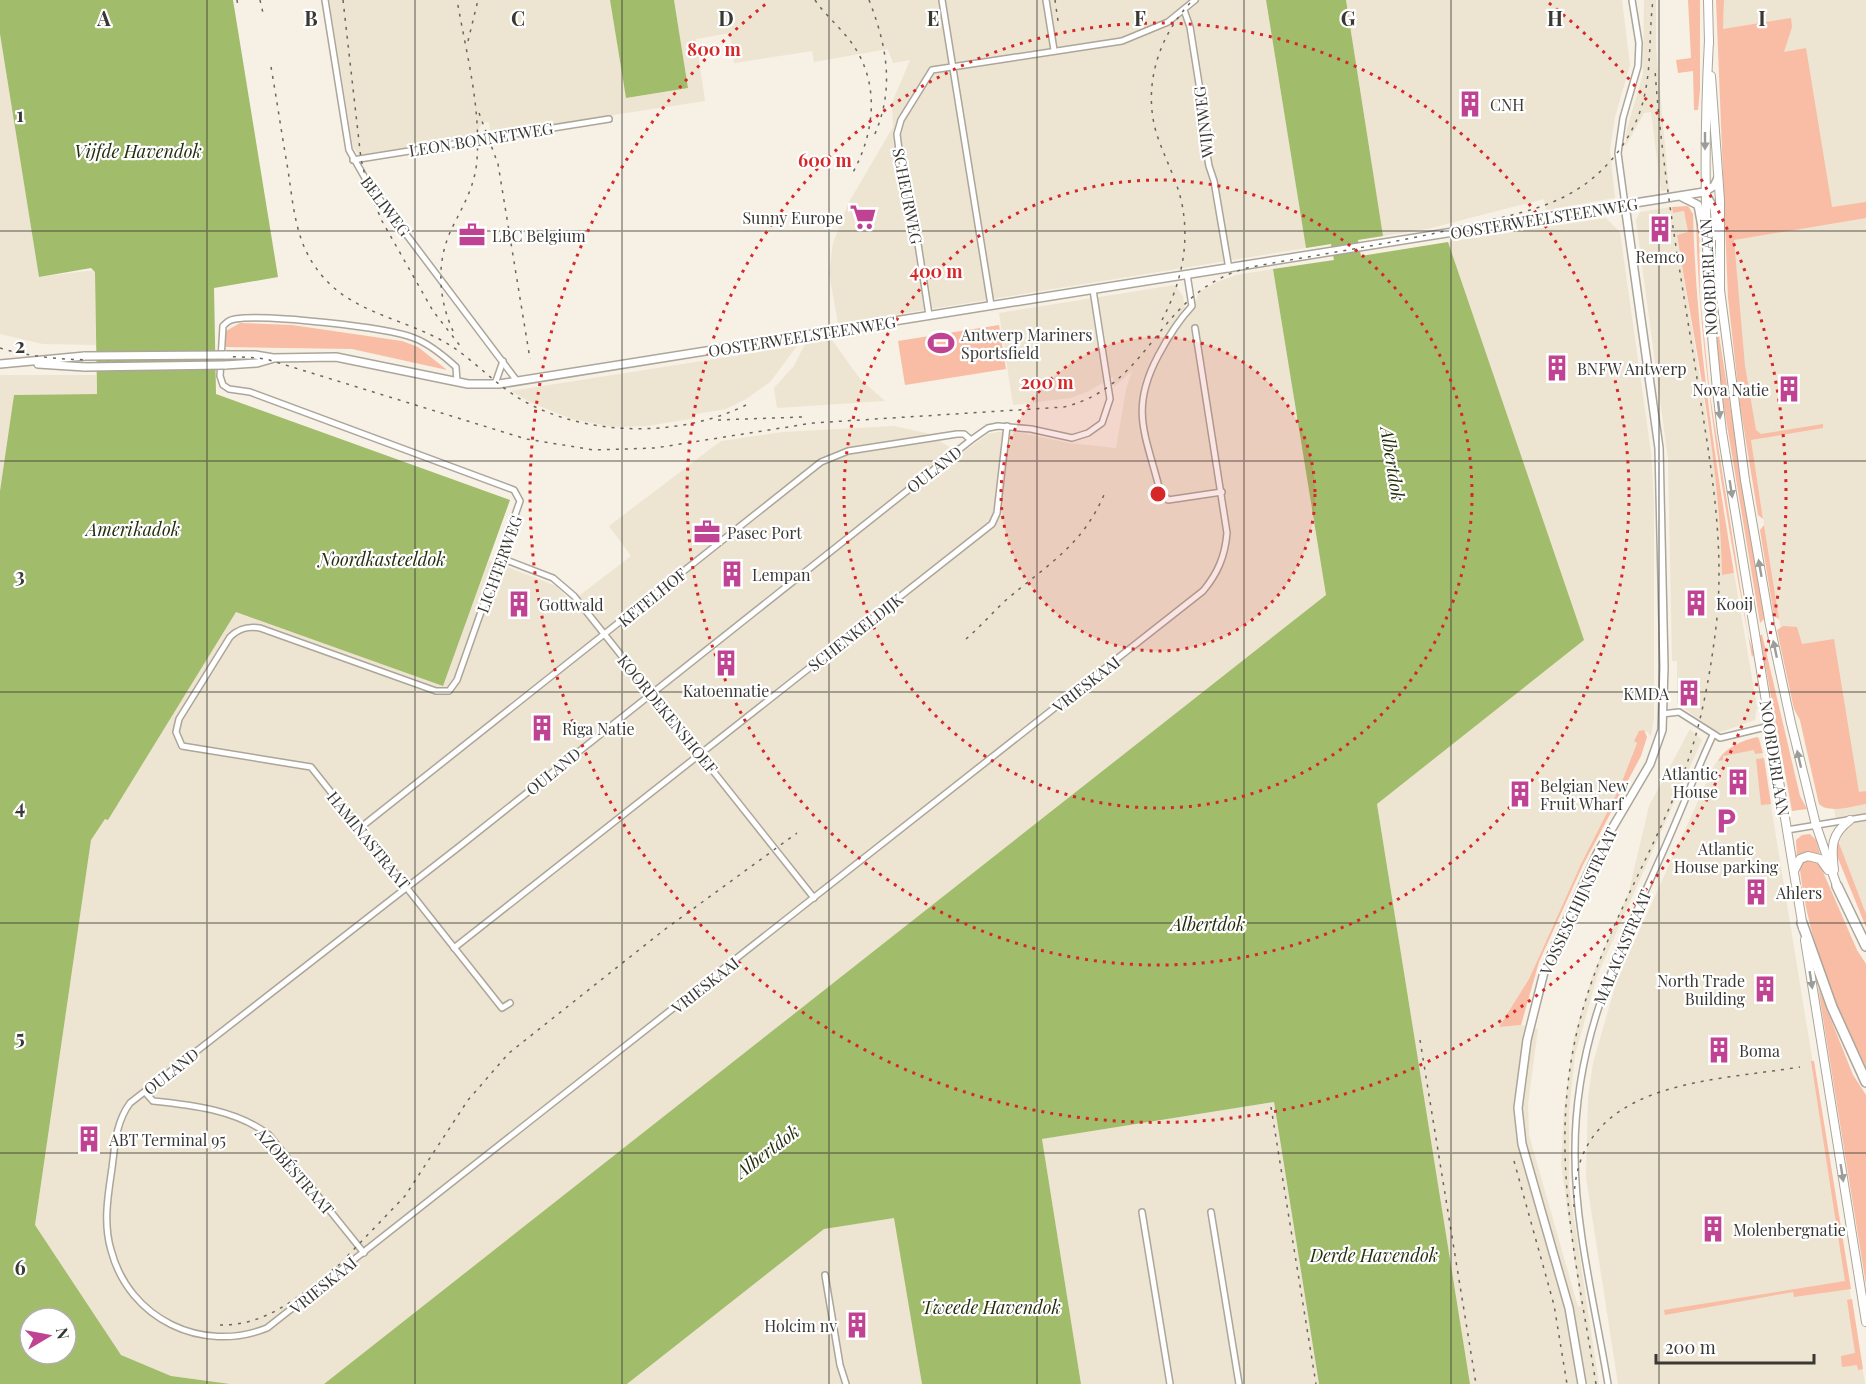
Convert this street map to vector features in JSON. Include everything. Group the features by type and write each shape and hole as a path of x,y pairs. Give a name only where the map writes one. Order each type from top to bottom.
{"highway":[{"name":"NOORDERLAAN","path":"1837,886 1866,946"},
{"path":"1802,922 1832,1007 1866,1082"}],"main road":[{"name":"NOORDERLAAN","path":"1708,0 1718,176 1718,249"},
{"name":"NOORDERLAAN","path":"1709,40 1704,238 1712,357 1866,1322"},
{"path":"1704,192 1714,186 1718,176"},
{"name":"OOSTERWEELSTEENWEG","path":"32,363 54,358 85,356 255,355 273,358 346,358 457,382 495,384 1704,192"},
{"name":"NOORDERLAAN","path":"1704,192 1714,207 1731,386 1770,626 1816,825 1837,886"},
{"path":"1679,196 1698,205 1704,238"},
{"name":"VOSSESCHIJNSTRAAT","path":"1582,1384 1566,1294 1520,1136 1518,1108 1522,1069 1536,996 1552,950 1597,854 1650,764 1661,732 1664,667 1660,458 1625,205"},
{"name":"OOSTERWEELSTEENWEG","path":"32,363 86,367 225,365 257,363 273,358"},
{"path":"0,364 32,363"},
{"path":"1754,628 1770,626"},
{"path":"1837,886 1832,842 1839,829 1850,820"},
{"path":"1794,872 1800,859 1812,856 1823,863 1837,886"}],"street":[{"name":"BELIWEG","path":"325,0 349,150 353,160 369,185 517,381"},
{"path":"942,0 991,305"},
{"path":"1046,0 1054,50"},
{"path":"953,67 1122,41 1158,27 1195,0"},
{"path":"1625,205 1618,157 1623,118 1638,66 1639,44 1632,0"},
{"name":"WIJNWEG","path":"1184,10 1190,27 1202,103 1201,120 1229,268"},
{"name":"SCHEURWEG","path":"929,315 909,186 898,150 897,134 901,120 932,70 953,67"},
{"name":"LEON BONNETWEG","path":"353,160 609,118"},
{"path":"1187,274 1192,306 1173,327 1145,382 1141,399 1142,422 1159,487 1168,500 1222,492"},
{"path":"1007,426 1072,438 1088,433 1102,423 1110,399 1093,290"},
{"name":"LICHTERWEG","path":"182,746 176,732 179,719 230,636 244,628 260,628 436,692 449,691 457,680 520,501 514,490 250,392 229,389 223,385 220,376 221,330 228,321 240,319 295,321 402,334 424,343 456,367 457,382"},
{"name":"VRIESKAAI","path":"130,1103 120,1116 106,1214 109,1241 116,1267 136,1296 175,1327 207,1338 230,1339 252,1334 280,1319 1203,591 1214,578 1226,550 1227,533 1195,328"},
{"path":"495,384 503,361"},
{"name":"OULAND","path":"130,1103 971,440 988,428 1007,426"},
{"name":"SCHENKELDIJK","path":"454,948 992,524 997,513 1007,426"},
{"name":"KETELHOF","path":"360,828 832,456 957,434 964,434 971,440"},
{"name":"KOORDEKENSHOEF","path":"501,558 553,578 564,585 814,898"},
{"path":"1662,714 1679,712 1713,735 1727,738 1770,726"},
{"name":"MALAGASTRAAT","path":"1608,1384 1576,1188 1575,1134 1581,1076 1590,1031 1607,977 1713,735"},
{"name":"HAMINASTRAAT","path":"182,746 311,767 502,1008 510,1004"},
{"path":"1787,830 1866,817"},
{"name":"AZOBÉSTRAAT","path":"145,1092 153,1101 181,1104 252,1122 268,1135 364,1253"},
{"path":"1142,1212 1170,1384"},
{"path":"1211,1212 1239,1384"},
{"path":"825,1275 840,1365 846,1384"}],"shaded area":[{"path":"329,0 610,0 626,98 688,88 674,0 1266,0 1306,248 838,324 829,273 833,243 849,202 893,127 892,103 910,60 893,63 888,49 814,62 812,51 734,63 730,33 696,39 705,101 495,133 490,130 489,122 483,122 473,138 359,155 353,147"},
{"path":"1346,0 1622,0 1630,65 1615,117 1610,150 1615,198 1546,210 1544,199 1427,229 1383,236"},
{"path":"1644,0 1656,0 1656,48 1669,190 1661,191 1651,112 1644,113 1625,147 1627,129 1643,74"},
{"path":"1688,0 1700,0 1698,110 1694,110 1693,71 1678,73 1676,60 1691,58"},
{"path":"1716,0 1724,0 1723,29 1791,18 1792,27 1784,52 1806,48 1832,207 1866,202 1866,218 1734,240 1745,366 1756,430 1761,434 1823,424 1823,428 1751,440 1763,519 1758,515 1740,405 1728,298"},
{"path":"1724,0 1866,0 1866,914 1842,856 1834,809 1824,808 1819,804 1779,619 1744,397 1734,322 1723,29"},
{"path":"0,34 39,277 95,270 96,345 43,344 0,334"},
{"path":"1688,206 1693,214 1698,304 1707,394 1734,573 1722,575 1712,447 1677,235 1688,232 1684,211 1673,213 1672,207"},
{"path":"1672,207 1673,213 1684,211 1688,233 1677,235 1714,464 1721,528 1722,575 1734,573 1757,707 1755,720 1721,732 1715,731 1677,703 1677,661 1672,661 1668,459 1636,220 1640,212"},
{"path":"1709,210 1712,211 1718,329 1764,619 1760,623 1719,377 1711,284"},
{"path":"1696,216 1699,216 1700,295 1710,395 1748,635 1723,493 1708,383 1702,327 1698,272"},
{"path":"1606,218 1620,232 1651,452 1654,500 1654,719 1651,736 1646,731 1635,741 1637,742 1619,789 1581,864 1529,979 1499,1027 1521,1025 1538,1029 1528,1104 1529,1135 1578,1307 1581,1306 1561,1164 1564,1110 1574,1037 1593,974 1629,891 1649,806 1690,729 1702,740 1597,976 1575,1055 1569,1112 1569,1186 1599,1384 1470,1384 1377,803 1583,640 1448,242"},
{"path":"1273,269 1326,595 324,1384 231,1384 171,1376 121,1355 35,1225 91,840 105,818 108,820 236,612 442,685 489,560 556,586 571,602 631,556 609,526 721,441 783,432 894,426 926,433 961,454 988,434 998,432 1017,432 1069,443 1116,448 1126,389 1132,371 1114,387 1113,377 1071,398 1013,405 999,313 1175,285 1183,296 1185,309 1197,299 1198,293 1217,282 1236,275"},
{"path":"240,323 292,325 402,341 418,347 447,370 352,349 226,347 226,331"},
{"path":"999,325 1006,369 905,385 898,341"},
{"path":"832,340 860,379 885,401 777,408 774,388 794,366 805,344"},
{"path":"797,346 770,382 746,399 726,409 696,414 696,418 647,426 614,427 572,419 532,403 511,391"},
{"path":"0,375 96,375 97,394 14,395 0,491"},
{"path":"1764,525 1779,619 1774,616 1760,530"},
{"path":"1783,626 1797,627 1802,644 1834,639 1859,792 1866,791 1866,804 1835,809 1819,804 1800,720 1794,709 1777,630"},
{"path":"1762,634 1800,796 1807,809 1792,811 1760,636"},
{"path":"1748,635 1754,654 1752,657"},
{"path":"1644,730 1647,737 1641,756 1583,865 1539,962 1521,1025 1499,1027 1529,979 1581,864 1619,789 1637,743 1634,741 1639,731"},
{"path":"1758,737 1763,753 1755,754 1754,750 1723,756 1723,760 1718,761 1721,756 1735,745"},
{"path":"1760,738 1865,1384 1618,1384 1586,1177 1588,1097 1593,1063 1617,980 1714,766 1723,753 1732,747"},
{"path":"1764,758 1771,804 1761,805 1756,759"},
{"path":"1810,834 1816,840 1820,854 1797,859 1796,840 1802,835"},
{"path":"1837,838 1866,914 1866,927 1835,851"},
{"path":"1810,859 1820,865 1857,950 1866,964 1866,1072 1834,999 1809,923 1800,870 1802,862"},
{"path":"1818,987 1853,1075 1866,1095 1866,1285"},
{"path":"1811,1061 1814,1061 1851,1289 1794,1297 1793,1292 1665,1315 1664,1310 1845,1281"},
{"path":"1274,1102 1319,1384 1081,1384 1042,1139"},
{"path":"896,1219 922,1384 627,1384 824,1229"},
{"path":"1852,1299 1863,1369 1858,1370 1857,1365 1842,1367 1841,1356 1855,1353 1847,1300"}],"water":[{"path":"0,0 233,0 278,277 214,288 216,394 510,500 443,686 236,612 108,820 105,819 91,840 35,1225 121,1355 171,1376 230,1384 0,1384 0,491 14,395 97,394 95,272 91,268 39,277 0,34"},
{"path":"610,0 674,0 688,88 626,98"},
{"name":"Albertdok","path":"1266,0 1346,0 1383,236 1358,240 1361,256 1448,242 1584,640 1377,804 1470,1384 1319,1384 1274,1102 1042,1139 1081,1384 922,1384 894,1218 824,1229 627,1384 324,1384 1326,595 1273,269 1334,260 1331,244 1306,248"}],"railway":[{"path":"237,0 238,7"},
{"path":"260,0 263,13"},
{"path":"343,0 361,159 368,188 382,221 433,311 461,347"},
{"path":"453,331 444,306 441,266 447,241 474,178 478,140 472,80 457,0"},
{"path":"468,41 478,0"},
{"path":"815,0 851,42 861,58 871,91 869,126 859,160 851,176"},
{"path":"869,0 880,34 886,68 885,101 874,136"},
{"path":"1055,0 1058,21"},
{"path":"1162,320 1179,278 1185,234 1180,195 1157,135 1151,99 1156,63 1162,46 1170,29 1193,0"},
{"path":"0,348 64,359 200,357 266,359 526,439 594,450 655,448 813,423 1064,407 1094,396 1118,379 1194,295 1219,279 1251,267 1422,236 1515,214 1551,203 1584,185 1612,160 1638,117 1648,74 1653,0"},
{"path":"271,67 293,207 299,231 314,265 340,293 372,311 441,340 517,397 571,420 631,429 662,428 721,415 748,404"},
{"path":"1596,1384 1573,1246 1568,1200 1565,1155 1566,1109 1571,1063 1581,1016 1602,954 1672,803 1690,755 1708,682 1719,595 1715,499 1667,183 1655,70"},
{"path":"479,113 498,164 530,359"},
{"path":"718,420 802,417"},
{"path":"966,639 1006,600 1076,539 1097,509 1106,490"},
{"path":"335,1269 405,1196 468,1100 509,1053 664,930 797,833"},
{"path":"1420,1040 1476,1384"},
{"path":"1574,1207 1579,1165 1595,1134 1620,1111 1652,1095 1688,1084 1800,1067"},
{"path":"1271,1107 1316,1384"},
{"path":"1514,1161 1554,1305 1567,1384"},
{"path":"220,1325 238,1324 270,1314 299,1296 340,1264"}],"place":[{"name":"CNH","path":"1470,104"},
{"name":"Sunny Europe","path":"863,217"},
{"name":"Remco","path":"1660,229"},
{"name":"LBC Belgium","path":"472,235"},
{"name":"Antwerp Mariners Sportsfield","path":"941,343"},
{"name":"BNFW Antwerp","path":"1557,368"},
{"name":"Nova Natie","path":"1789,389"},
{"name":"Pasec Port","path":"707,532"},
{"name":"Lempan","path":"732,574"},
{"name":"Kooij","path":"1696,603"},
{"name":"Gottwald","path":"519,604"},
{"name":"Katoennatie","path":"726,663"},
{"name":"KMDA","path":"1689,693"},
{"name":"Riga Natie","path":"542,728"},
{"name":"Atlantic House","path":"1738,782"},
{"name":"Belgian New Fruit Wharf","path":"1520,794"},
{"name":"Atlantic House parking","path":"1726,821"},
{"name":"Ahlers","path":"1756,892"},
{"name":"North Trade Building","path":"1765,989"},
{"name":"Boma","path":"1719,1050"},
{"name":"ABT Terminal 95","path":"89,1139"},
{"name":"Molenbergnatie","path":"1713,1229"},
{"name":"Holcim nv","path":"857,1325"}],"water label":[{"name":"Vijfde Havendok","path":"138,151"},
{"name":"Amerikadok","path":"133,529"},
{"name":"Noordkasteeldok","path":"382,559"},
{"name":"Derde Havendok","path":"1374,1255"},
{"name":"Tweede Havendok","path":"991,1307"}]}
